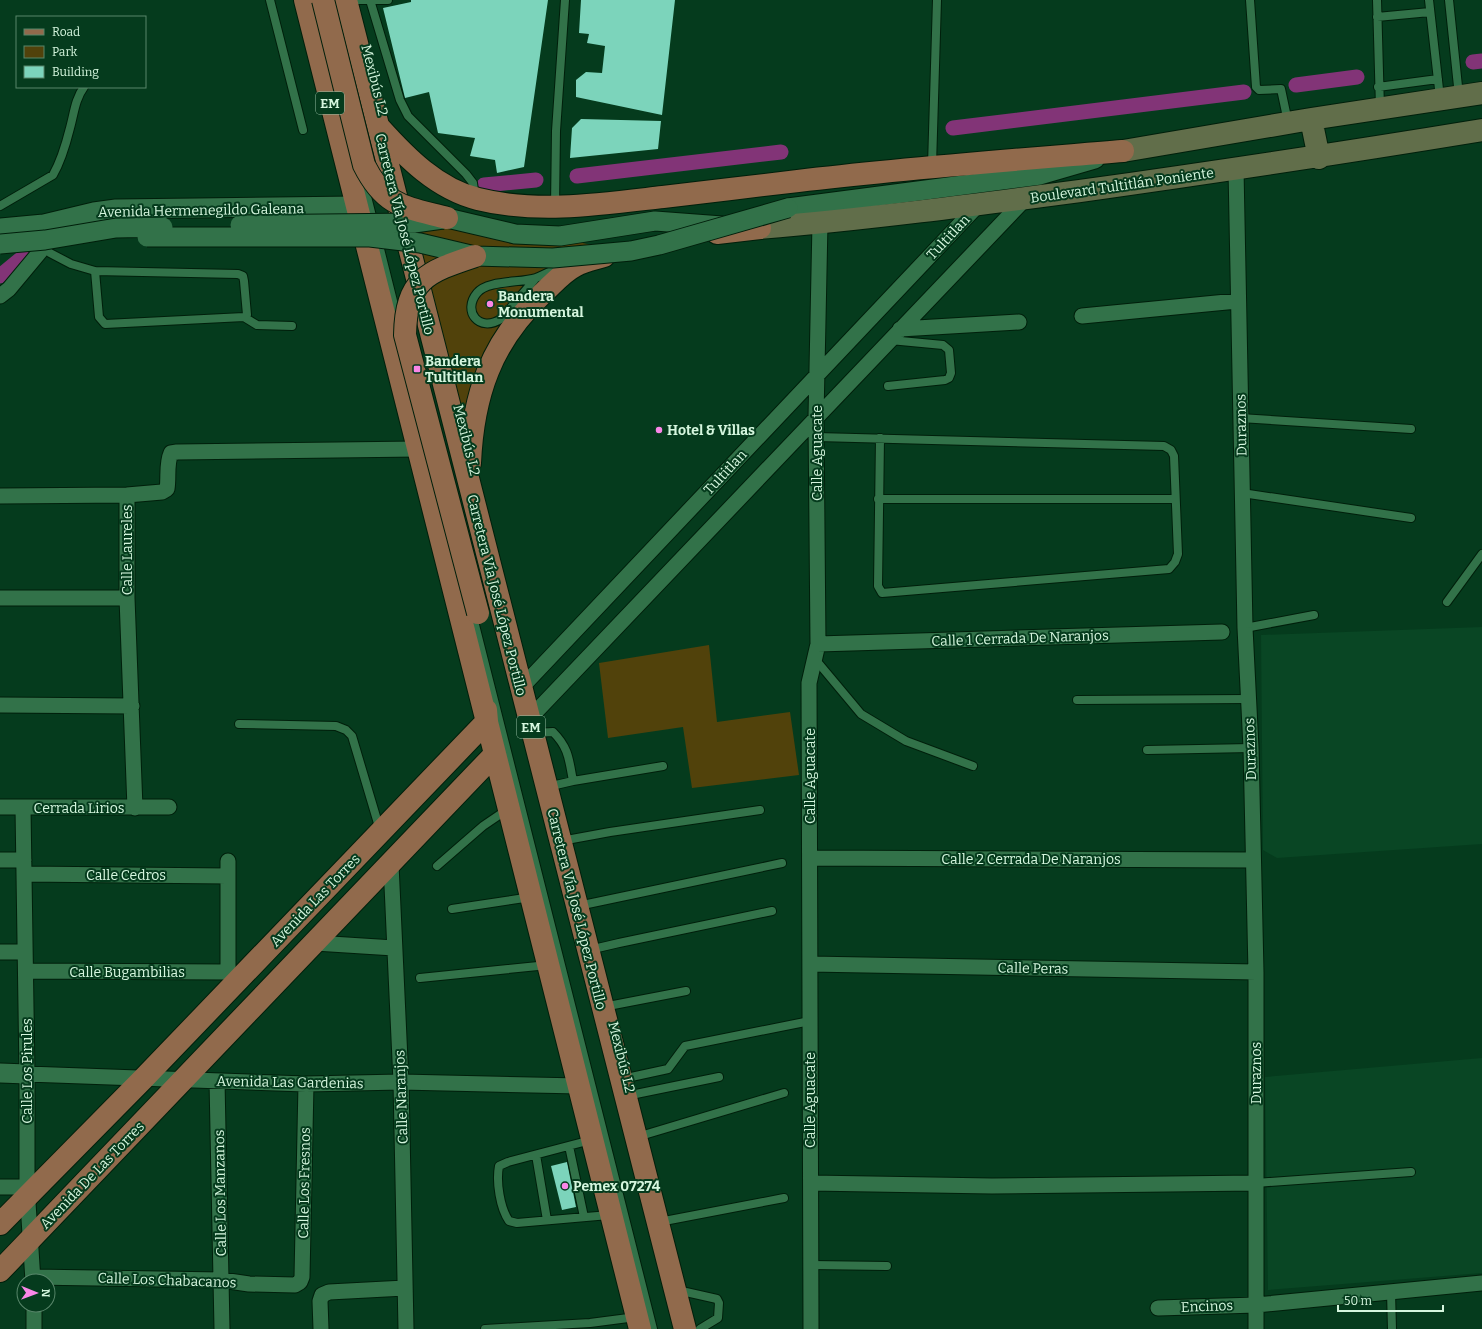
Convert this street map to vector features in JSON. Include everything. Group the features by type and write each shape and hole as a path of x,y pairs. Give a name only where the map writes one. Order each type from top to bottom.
{"main road":[{"name":"EM","path":"305,0 495,754 514,806 532,897 593,1140 612,1214 644,1325"},
{"path":"323,0 364,166 371,179 380,192 397,204 447,218"},
{"name":"Carretera Vía José López Portillo","path":"346,0 685,1329"},
{"name":"Boulevard Tultitlán Poniente","path":"1123,151 1380,108 1446,91 1482,93"},
{"path":"1311,119 1318,158"},
{"path":"377,124 395,145 423,170 451,188 476,198 506,204 555,206 604,204 932,166 1123,151"},
{"name":"Boulevard Tultitlán Poniente","path":"760,228 820,223 978,204 1236,170 1318,158 1482,130"},
{"path":"468,482 473,421 479,394 488,368 501,344 525,311 574,266 653,241 671,237 760,228"},
{"path":"475,256 432,272 414,289 405,319 405,335 478,613 478,635 487,721"},
{"name":"Avenida Las Torres","path":"144,1078 232,978 380,832 487,721"},
{"path":"185,1079 495,754"},
{"path":"0,1224 27,1191 144,1078"},
{"name":"Avenida De Las Torres","path":"0,1271 30,1238 185,1079"}],"street":[{"name":"Boulevard Tultitlán Poniente","path":"44,224 147,237 370,237 420,243 475,256 553,258 631,250 659,245 788,208 1040,175 1123,151"},
{"name":"Duraznos","path":"1236,170 1237,301 1245,628 1251,748 1256,972 1256,1329"},
{"name":"Tultitlan","path":"531,726 816,417 1026,198"},
{"name":"Tultitlan","path":"521,688 978,204"},
{"name":"Avenida Hermenegildo Galeana","path":"0,228 44,224 94,212 116,209 356,206"},
{"path":"0,244 45,240 116,228 296,223 414,223 447,218 515,234 560,236 655,221 760,228"},
{"name":"Calle Aguacate","path":"811,1329 809,683 818,644 816,417 820,223"},
{"path":"0,296 9,289 44,247 21,226"},
{"path":"1082,316 1237,301"},
{"path":"900,329 1019,322"},
{"name":"Calle Laureles","path":"135,808 127,598 127,496 162,492 167,489 169,458 171,453 177,452 418,449"},
{"path":"0,496 127,496"},
{"path":"0,598 127,598"},
{"name":"Calle 1 Cerrada De Naranjos","path":"818,644 1222,632"},
{"path":"0,705 132,706"},
{"name":"Cerrada Lirios","path":"0,807 169,807"},
{"name":"Calle Los Pirules","path":"23,808 26,971 27,1191 33,1273"},
{"name":"Calle 2 Cerrada De Naranjos","path":"810,858 1253,860"},
{"name":"Calle Cedros","path":"0,860 24,867 228,869 232,978"},
{"name":"Calle Naranjos","path":"391,864 401,1082 406,1329"},
{"path":"315,943 394,948"},
{"path":"0,952 25,952"},
{"name":"Calle Peras","path":"810,964 1256,972"},
{"name":"Calle Bugambilias","path":"26,971 232,978"},
{"name":"Avenida Las Gardenias","path":"0,1073 306,1084 401,1082 580,1086"},
{"name":"Calle Los Manzanos","path":"217,1081 222,1329"},
{"name":"Calle Los Fresnos","path":"300,1282 302,1277 306,1084"},
{"path":"811,1183 992,1186 1256,1183"},
{"path":"0,1187 27,1191"},
{"name":"Calle Los Chabacanos","path":"56,1279 222,1280 249,1284 295,1285 300,1282"},
{"path":"300,1282 322,1294 328,1292 405,1288"},
{"name":"Encinos","path":"1158,1308 1256,1305 1482,1283"},
{"path":"321,1329 320,1301 322,1294"},
{"path":"34,1313 34,1329"}],"lane":[{"path":"270,0 303,130"},
{"path":"317,0 478,635 514,806 644,1325 485,1329"},
{"name":"Mexibús L2","path":"341,0 678,1329"},
{"path":"346,0 388,0"},
{"path":"370,0 404,109 431,140 473,182 476,198"},
{"path":"555,206 556,132 565,0"},
{"path":"932,166 937,0"},
{"path":"1250,0 1256,87 1259,90 1282,89 1289,123"},
{"path":"1376,0 1380,108"},
{"path":"1429,0 1430,12 1446,91"},
{"path":"1446,91 1449,0"},
{"path":"1377,17 1430,12"},
{"path":"1378,86 1446,91"},
{"path":"0,206 53,175 70,128 76,102 83,88"},
{"path":"44,247 50,253 71,264 96,271 238,274 243,276 244,281 248,310 247,315 244,317"},
{"path":"536,278 501,319 493,324 485,325 478,322 473,314 472,304 477,293 489,286 536,278 553,270 574,266"},
{"path":"96,271 99,317 106,324 244,317 257,325 292,326"},
{"path":"888,386 945,380 949,378 951,373 949,350 943,345 889,340"},
{"path":"1240,418 1411,429"},
{"path":"817,437 880,438 1164,446 1171,450 1174,456 1178,554 1175,562 1170,569 882,593 878,586 880,438"},
{"path":"1242,493 1411,518"},
{"path":"878,499 1175,499"},
{"path":"1447,602 1482,554"},
{"path":"1245,628 1314,615"},
{"path":"815,660 861,714 906,741 973,766"},
{"path":"1077,700 1248,699"},
{"path":"239,724 336,726 346,730 352,736 380,832"},
{"path":"531,726 553,732 563,742 568,753 573,781"},
{"path":"1147,750 1251,748"},
{"path":"546,787 663,766"},
{"path":"437,866 483,826 514,806"},
{"path":"560,842 610,832 760,810"},
{"path":"577,906 782,863"},
{"path":"452,909 532,897"},
{"path":"588,950 619,942 772,911"},
{"path":"420,978 549,965"},
{"path":"603,1008 686,991"},
{"path":"623,1088 668,1070 685,1046 810,1021"},
{"path":"623,1088 647,1090 719,1076"},
{"path":"636,1138 784,1093"},
{"path":"593,1140 508,1162 500,1166 498,1176 504,1214 509,1221 517,1223 612,1214"},
{"path":"569,1146 584,1217"},
{"path":"536,1155 548,1220"},
{"path":"1256,1183 1411,1172"},
{"path":"658,1222 784,1198"},
{"path":"811,1265 887,1266"},
{"path":"675,1289 717,1299 719,1303 718,1318 700,1329"},
{"path":"1391,1292 1392,1329"}],"shaded area":[{"path":"1482,627 1482,844 1277,858 1263,850 1261,635"},
{"path":"1482,1058 1482,1273 1268,1290 1265,1077"}],"green space":[{"path":"402,199 431,208 600,247 529,294 462,437"},
{"path":"709,645 717,722 790,712 799,775 692,788 683,727 608,738 599,663"}],"building":[{"path":"411,0 548,0 524,167 497,173 495,160 470,156 475,138 438,133 429,92 405,98 383,8 411,2"},
{"path":"581,0 675,0 662,115 576,97 576,80 586,72 602,73 605,46 587,43 589,34 579,33"},
{"path":"581,119 661,121 658,149 570,158 572,128"},
{"name":"Pemex 07274","path":"567,1162 576,1207 562,1210 551,1166"}],"waterway":[{"path":"1473,62 1482,61"},
{"path":"1296,85 1357,77"},
{"path":"953,128 1244,92"},
{"path":"577,176 781,152"},
{"path":"484,185 536,180"},
{"path":"0,276 23,257"}],"place":[{"name":"Bandera Monumental","path":"490,304"},
{"name":"Bandera Tultitlan","path":"417,369"},
{"name":"Hotel & Villas","path":"659,430"},
{"name":"Pemex 07274","path":"565,1186"}]}
